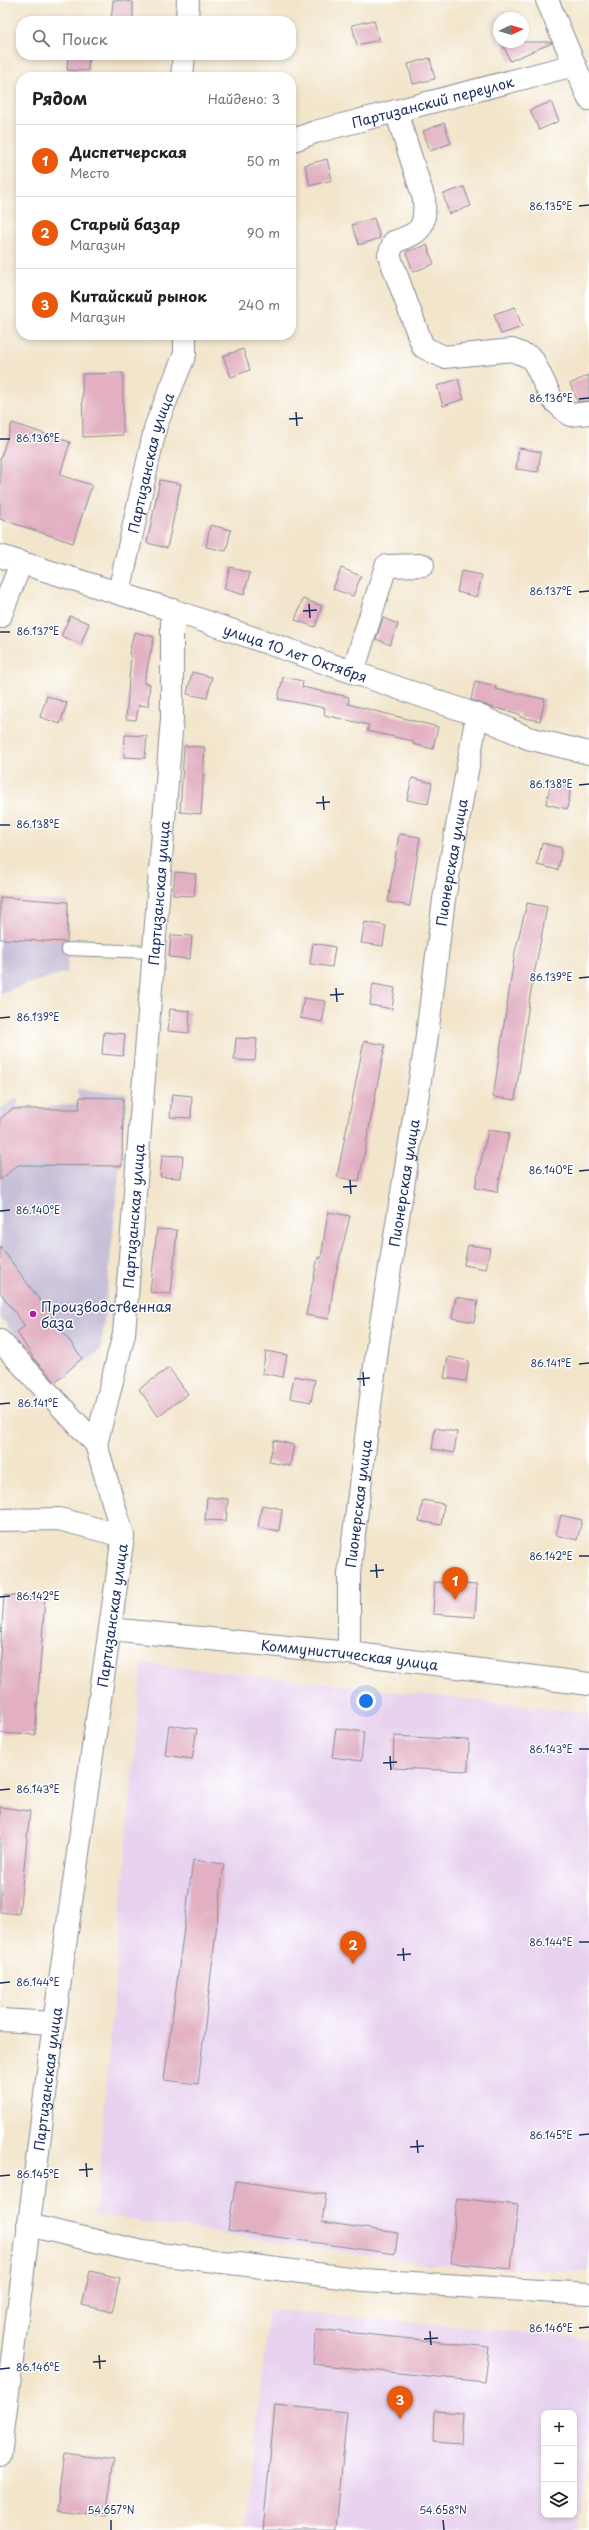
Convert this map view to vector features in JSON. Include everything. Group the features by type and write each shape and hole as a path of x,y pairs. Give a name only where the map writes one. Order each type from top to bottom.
{"street":[{"path":"187,16 188,0"},
{"path":"547,0 589,100"},
{"path":"182,72 184,60"},
{"name":"Партизанский переулок","path":"296,139 574,65"},
{"path":"396,111 424,198 425,211 423,225 414,236 394,242 389,255 423,347 444,356 512,350 522,353 532,358 552,398 570,415 589,413"},
{"name":"Партизанская улица","path":"119,592 156,425 185,354 185,340"},
{"name":"улица 10 лет Октября","path":"0,556 119,592 353,672 477,715 528,738 589,753"},
{"path":"0,617 21,563"},
{"path":"353,672 382,573 386,566 423,565"},
{"name":"Партизанская улица","path":"0,2456 54,2023 123,1536 96,1444 124,1334 172,718 172,610"},
{"name":"Пионерская улица","path":"349,1653 349,1574 378,1342 424,1050 444,899 477,715"},
{"path":"0,1341 96,1444"},
{"path":"0,1520 59,1519 123,1536"},
{"name":"Коммунистическая улица","path":"110,1629 349,1653 589,1684"},
{"path":"0,2020 54,2023"},
{"path":"28,2225 143,2252 364,2280 589,2294"}],"lane":[{"path":"67,949 153,952"}],"shaded area":[{"path":"0,897 68,902 67,972 0,993"},
{"path":"78,1089 127,1094 101,1350 51,1387 0,1316 0,1110 17,1097 20,1111 79,1103"},
{"path":"142,1663 589,1713 589,2272 434,2265 95,2215"},
{"path":"269,2310 589,2338 589,2426 579,2530 245,2530"}],"building":[{"path":"113,0 133,2 133,16 111,16"},
{"path":"374,20 379,40 357,45 352,25"},
{"path":"529,42 552,43 510,61 505,48 529,48"},
{"path":"430,58 435,79 413,84 408,64"},
{"path":"68,60 89,60 88,71 67,70"},
{"path":"551,102 559,121 539,130 530,110"},
{"path":"444,123 451,143 430,151 423,131"},
{"path":"327,159 332,180 310,186 305,165"},
{"path":"464,187 471,206 449,214 443,194"},
{"path":"374,218 380,238 359,245 352,225"},
{"path":"427,245 434,264 413,272 406,252"},
{"path":"515,307 522,327 501,334 494,314"},
{"path":"243,349 250,370 231,377 223,356"},
{"path":"123,373 123,435 83,437 82,374"},
{"path":"589,375 589,401 578,402 570,384"},
{"path":"458,379 464,399 443,406 437,386"},
{"path":"12,423 70,442 60,475 92,485 73,543 0,519 0,460"},
{"path":"519,448 541,452 538,472 516,469"},
{"path":"160,480 181,484 167,548 147,543"},
{"path":"210,525 231,530 226,551 206,547"},
{"path":"230,567 250,573 244,595 224,589"},
{"path":"341,568 361,576 353,596 333,589"},
{"path":"461,571 482,575 477,597 457,592"},
{"path":"303,599 322,606 315,627 295,620"},
{"path":"70,616 89,623 81,644 61,636"},
{"path":"383,618 398,624 390,645 376,639"},
{"path":"134,632 154,637 144,683 150,684 148,706 139,705 136,720 126,719 131,655 129,654"},
{"path":"192,672 212,677 207,698 187,694"},
{"path":"283,677 303,681 302,687 349,697 348,704 438,727 433,749 413,744 413,741 367,731 369,725 324,715 325,708 278,699"},
{"path":"475,681 496,686 495,689 545,699 540,721 520,717 520,714 491,707 471,700"},
{"path":"47,696 67,703 60,724 40,717"},
{"path":"125,735 147,736 145,758 124,757"},
{"path":"184,746 205,747 201,814 180,812"},
{"path":"412,778 432,783 428,804 407,800"},
{"path":"551,782 571,787 567,809 546,804"},
{"path":"399,834 420,837 410,906 388,902"},
{"path":"542,843 562,848 558,870 537,865"},
{"path":"175,872 196,874 194,896 173,895"},
{"path":"0,897 68,902 67,942 0,939"},
{"path":"527,903 547,907 530,996 515,1100 493,1097 515,952"},
{"path":"365,922 386,926 383,946 361,943"},
{"path":"171,935 192,936 190,959 169,957"},
{"path":"313,943 335,947 332,967 310,964"},
{"path":"373,984 395,988 392,1009 370,1005"},
{"path":"304,998 326,1001 322,1022 300,1018"},
{"path":"170,1009 190,1011 189,1033 168,1031"},
{"path":"104,1032 125,1034 123,1056 102,1054"},
{"path":"236,1038 257,1039 255,1061 234,1060"},
{"path":"364,1041 385,1045 359,1181 337,1177"},
{"path":"172,1094 192,1096 191,1118 170,1117"},
{"path":"80,1097 123,1098 122,1166 18,1165 0,1180 0,1119 12,1109 79,1109"},
{"path":"488,1130 509,1133 497,1192 475,1188"},
{"path":"162,1155 183,1156 181,1178 160,1177"},
{"path":"328,1212 350,1216 334,1281 329,1319 306,1315 318,1257 321,1258"},
{"path":"157,1229 177,1230 171,1294 150,1292"},
{"path":"468,1245 490,1248 486,1269 464,1265"},
{"name":"Производственная база","path":"0,1246 82,1358 56,1382 34,1359 17,1332 25,1326 0,1292"},
{"path":"456,1297 478,1301 474,1322 452,1318"},
{"path":"266,1351 287,1355 283,1377 262,1373"},
{"path":"448,1357 469,1361 466,1381 444,1378"},
{"path":"169,1368 188,1394 158,1416 139,1389"},
{"path":"294,1376 315,1380 311,1402 290,1398"},
{"path":"435,1428 457,1432 454,1453 432,1449"},
{"path":"274,1440 294,1445 290,1466 269,1462"},
{"path":"207,1497 228,1499 226,1521 205,1520"},
{"path":"423,1500 444,1504 441,1525 419,1521"},
{"path":"262,1505 282,1509 279,1531 258,1527"},
{"path":"561,1515 582,1520 577,1540 556,1535"},
{"path":"435,1582 477,1585 475,1617 433,1614"},
{"path":"4,1595 45,1598 35,1735 0,1733 0,1654"},
{"path":"169,1725 197,1729 192,1759 165,1755"},
{"path":"336,1728 364,1732 361,1761 332,1757"},
{"path":"394,1736 469,1740 468,1771 393,1768"},
{"path":"0,1807 30,1811 19,1914 0,1912"},
{"path":"193,1860 224,1864 198,2084 164,2080"},
{"path":"236,2181 326,2194 322,2222 398,2233 395,2254 228,2230"},
{"path":"457,2198 518,2205 511,2269 451,2263"},
{"path":"90,2271 120,2278 112,2312 82,2305"},
{"path":"316,2329 489,2347 485,2382 313,2364"},
{"path":"275,2405 347,2412 336,2530 263,2530"},
{"path":"434,2411 463,2413 461,2444 433,2442"},
{"path":"64,2453 114,2460 106,2516 57,2510"}],"place":[{"name":"Производственная база","path":"33,1314"},
{"name":"Диспетчерская","path":"455,1600"},
{"name":"Старый базар","path":"353,1964"},
{"name":"Китайский рынок","path":"400,2419"}]}
